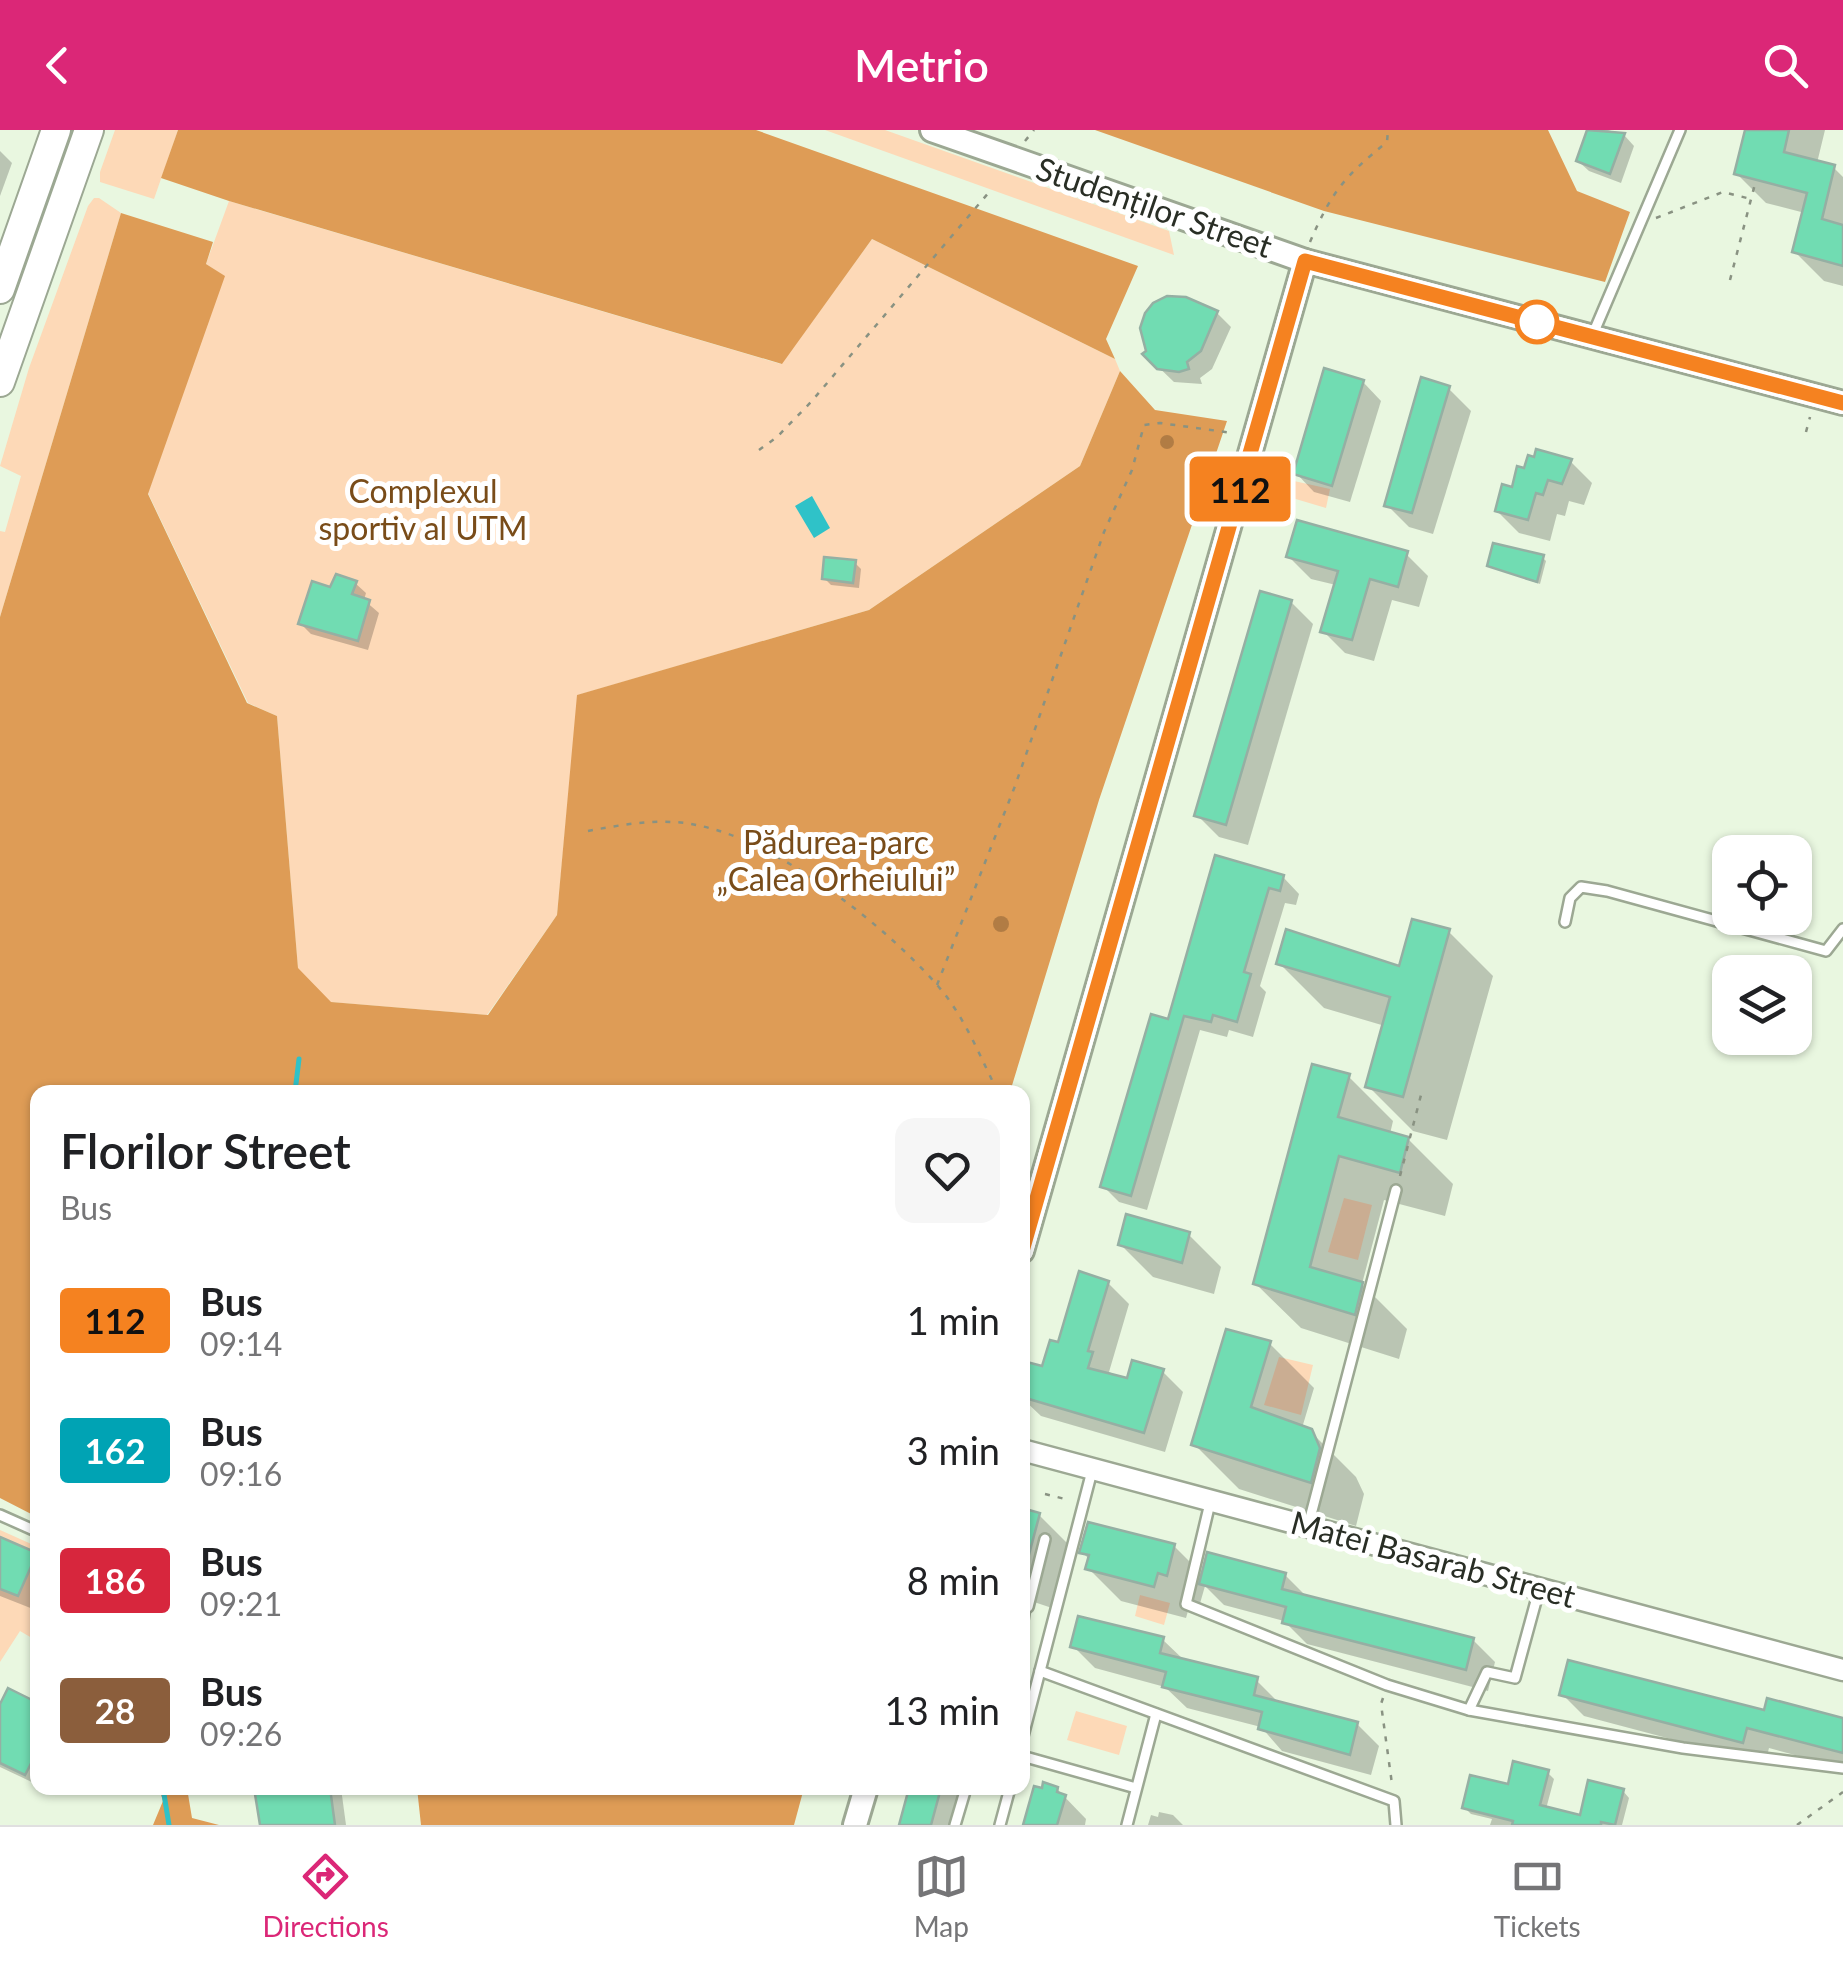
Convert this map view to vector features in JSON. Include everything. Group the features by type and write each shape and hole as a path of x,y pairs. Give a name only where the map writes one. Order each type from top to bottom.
{"highway":[{"path":"0,289 56,130"},
{"path":"0,382 88,130"}],"main road":[{"name":"Studenților Street","path":"932,130 1307,252 1592,337 1843,402"},
{"path":"1030,1223 1307,252"},
{"path":"855,1825 864,1795"}],"street":[{"name":"Matei Basarab Street","path":"1030,1452 1843,1670"}],"lane":[{"path":"1592,337 1680,130"},
{"path":"1565,922 1570,898 1581,888 1826,951 1843,929"},
{"path":"1308,1526 1396,1190"},
{"path":"1030,1710 1093,1468"},
{"path":"1211,1500 1186,1604 1388,1685 1469,1710 1683,1748 1843,1768"},
{"path":"0,1515 30,1528"},
{"path":"1030,1589 1045,1539"},
{"path":"1469,1710 1486,1672 1515,1678 1540,1588"},
{"path":"1040,1672 1394,1801 1396,1825"},
{"path":"1126,1825 1156,1714"},
{"path":"1030,1758 1136,1788"},
{"path":"955,1825 964,1795"},
{"path":"1000,1825 1008,1795"}],"path":[{"path":"1307,252 1327,203 1354,167 1387,142 1388,130"},
{"path":"1730,280 1756,180"},
{"path":"759,450 777,438 811,402 990,191"},
{"path":"1640,224 1723,192 1751,199"},
{"path":"1806,432 1810,417"},
{"path":"938,985 1015,786 1104,532 1132,470 1144,425 1160,423 1233,433"},
{"path":"588,831 642,822 704,826 778,858 830,890 938,985 994,1085"},
{"path":"1396,1190 1421,1095"},
{"path":"1044,1494 1069,1500"},
{"path":"1388,1685 1381,1704 1394,1801"},
{"path":"1797,1825 1843,1792"}],"green space":[{"path":"115,130 178,130 154,199 100,182"},
{"path":"178,130 756,130 1138,266 1106,339 1115,359 872,239 782,364 161,178"},
{"path":"825,130 885,130 1169,231 1174,255"},
{"path":"1095,130 1548,130 1577,191 1630,212 1605,282 1324,211"},
{"path":"94,198 121,213 0,617 0,531 5,532 21,476 0,466 29,368"},
{"name":"Complexul sportiv al UTM","path":"229,201 781,364 872,239 1115,359 1120,371 1080,466 869,610 578,695 557,915 487,1015 330,1002 298,969 277,716 248,703 148,493 224,276 206,264"},
{"name":"Pădurea-parc „Calea Orheiului”","path":"121,213 213,242 206,264 225,276 148,494 247,703 277,716 298,968 331,1002 488,1015 557,915 577,695 869,610 1080,466 1120,371 1155,410 1227,421 1099,800 1012,1085 30,1085 30,1513 0,1498 0,617"},
{"path":"1294,481 1330,489 1326,508 1289,497"},
{"path":"1344,1198 1372,1205 1358,1260 1328,1252"},
{"path":"1279,1357 1313,1365 1301,1415 1264,1405"},
{"path":"0,1530 30,1543 30,1637 20,1631 0,1662"},
{"path":"1140,1595 1170,1603 1164,1625 1135,1616"},
{"path":"1076,1711 1127,1726 1119,1755 1067,1740"},
{"path":"161,1795 188,1795 192,1818 219,1825 153,1825 163,1801"},
{"path":"418,1795 802,1795 794,1825 421,1825"}],"water":[{"path":"812,496 830,528 814,538 795,506"}],"building":[{"path":"1587,130 1625,133 1610,174 1576,161"},
{"path":"1745,130 1789,130 1784,152 1835,165 1822,219 1843,225 1843,266 1792,252 1807,193 1734,174"},
{"path":"1167,296 1186,297 1218,311 1201,351 1187,362 1189,369 1179,372 1157,369 1142,354 1146,351 1140,328 1145,313 1153,303"},
{"path":"1324,368 1364,380 1332,486 1293,474"},
{"path":"1421,377 1450,386 1412,513 1384,506"},
{"path":"1536,449 1572,459 1562,484 1548,480 1543,495 1536,493 1528,520 1495,511 1502,484 1512,487 1517,466 1524,468 1528,455 1534,457"},
{"path":"1297,520 1408,551 1398,587 1370,579 1352,640 1320,632 1338,571 1286,557"},
{"path":"1493,543 1544,555 1537,582 1487,566"},
{"path":"824,557 856,560 853,583 822,579"},
{"path":"336,574 357,581 352,594 370,600 358,641 298,624 312,581 330,587"},
{"path":"1260,591 1292,600 1226,825 1194,816"},
{"path":"1215,855 1284,875 1280,891 1269,888 1244,972 1251,974 1237,1022 1213,1015 1211,1022 1184,1016 1131,1196 1100,1187 1151,1014 1168,1019"},
{"path":"1412,919 1450,929 1403,1097 1365,1087 1390,997 1276,964 1286,929 1399,966"},
{"path":"1312,1064 1350,1074 1338,1117 1409,1137 1400,1173 1339,1156 1310,1267 1363,1282 1355,1315 1253,1284"},
{"path":"1126,1214 1190,1232 1182,1263 1118,1245"},
{"path":"1079,1271 1109,1281 1088,1351 1093,1352 1088,1368 1127,1378 1132,1360 1164,1369 1144,1433 1030,1399 1030,1363 1042,1366 1050,1340 1058,1342"},
{"path":"1226,1329 1271,1341 1251,1407 1312,1429 1320,1448 1311,1483 1191,1445"},
{"path":"1030,1510 1040,1513 1030,1551"},
{"path":"1088,1522 1175,1544 1167,1576 1158,1573 1154,1587 1085,1569 1089,1555 1079,1553"},
{"path":"0,1537 30,1550 30,1569 18,1596 0,1589"},
{"path":"1207,1552 1286,1573 1282,1589 1474,1638 1466,1670 1282,1623 1286,1607 1199,1584"},
{"path":"1078,1616 1164,1637 1160,1653 1258,1677 1254,1695 1358,1722 1350,1755 1258,1729 1262,1712 1162,1687 1166,1672 1070,1647"},
{"path":"1568,1660 1764,1710 1767,1698 1843,1718 1843,1753 1747,1728 1743,1743 1559,1695"},
{"path":"8,1688 30,1699 30,1765 25,1775 0,1763 0,1704"},
{"path":"1513,1761 1549,1770 1540,1805 1580,1815 1588,1780 1624,1789 1615,1825 1512,1825 1513,1821 1462,1808 1470,1775 1508,1784"},
{"path":"1043,1782 1058,1787 1057,1792 1066,1795 1057,1825 1023,1825 1034,1786 1042,1788"},
{"path":"255,1795 331,1795 335,1825 260,1825"},
{"path":"907,1795 939,1795 931,1825 899,1825"}],"waterway":[{"path":"296,1085 299,1059"},
{"path":"164,1795 169,1825"}],"bus line":[{"name":"112","path":"1030,1223 1305,261 1843,403"}]}
